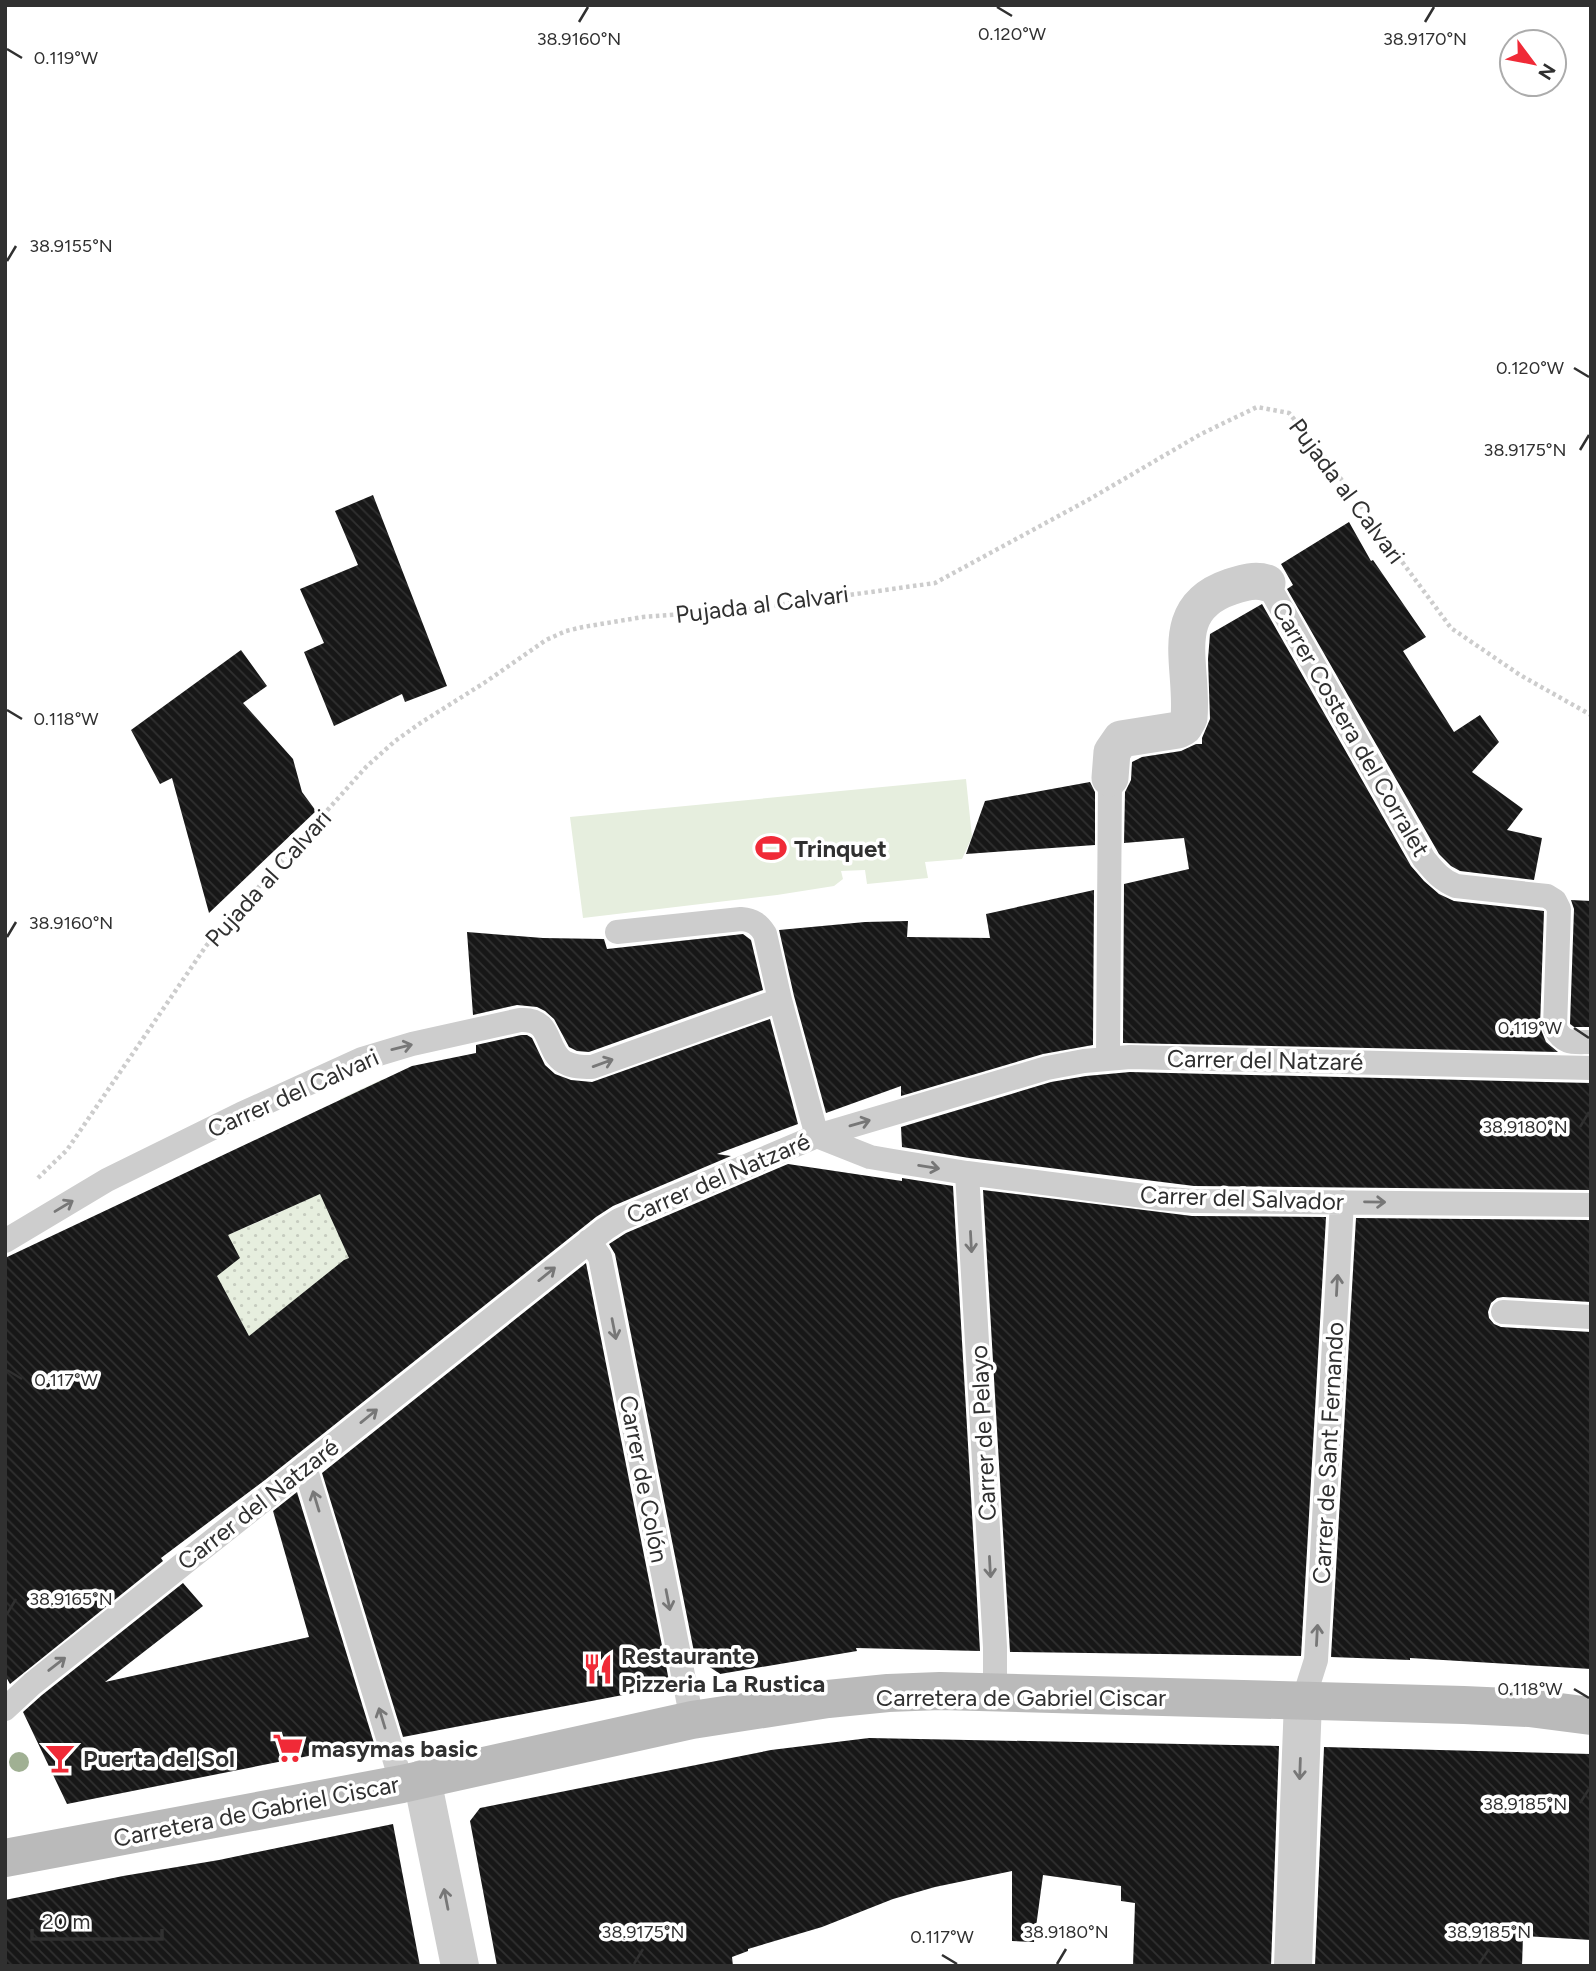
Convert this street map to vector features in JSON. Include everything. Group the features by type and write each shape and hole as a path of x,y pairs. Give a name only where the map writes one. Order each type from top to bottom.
{"main road":[{"name":"Carretera de Gabriel Ciscar","path":"5,1858 412,1781 692,1720 760,1708 888,1693 940,1691 1464,1704 1529,1708 1591,1716"}],"street":[{"path":"1110,778 1112,752 1121,739 1178,730 1184,727 1189,718 1187,629 1193,613 1205,599 1226,589 1258,580 1267,583"},
{"path":"1293,1966 1303,1701"},
{"path":"412,1781 460,1966"}],"lane":[{"name":"Carrer Costera del Corralet","path":"1267,583 1424,859 1438,876 1456,886 1547,895 1555,901 1559,909 1555,1028 1560,1037 1569,1041 1591,1042"},
{"path":"1108,1058 1110,778"},
{"path":"617,932 741,919 752,920 760,927 765,934 817,1136"},
{"name":"Carrer del Calvari","path":"5,1241 107,1180 316,1079 387,1051 520,1020 531,1020 541,1026 548,1035 556,1054 563,1062 592,1067 780,1000"},
{"name":"Carrer del Natzaré","path":"5,1709 32,1684 589,1241 620,1220 817,1136 1047,1068 1108,1058 1591,1068"},
{"name":"Carrer del Salvador","path":"817,1136 870,1157 967,1174 1193,1201 1591,1205"},
{"name":"Carrer de Pelayo","path":"967,1174 995,1647 995,1693"},
{"name":"Carrer de Sant Fernando","path":"1303,1701 1316,1660 1342,1202"},
{"name":"Carrer de Colón","path":"589,1241 600,1257 692,1720"},
{"path":"1503,1312 1591,1317"},
{"path":"305,1467 412,1781"}],"path":[{"name":"Pujada al Calvari","path":"32,1183 67,1150 206,946 366,767 395,741 546,640 583,626 643,617 742,610 935,583 1088,500 1201,434 1257,407 1289,413 1451,628 1520,676 1591,715"}],"green space":[{"name":"Trinquet","path":"966,779 972,837 962,859 925,862 928,878 867,884 865,870 841,871 843,879 834,886 583,918 570,817"},
{"path":"383,1079 403,1122 411,1213 249,1337 214,1271 228,1232 230,1234 281,1212 361,1146 340,1099"}],"building":[{"path":"373,495 447,686 405,702 402,694 334,726 304,652 324,643 300,589 358,565 335,511"},
{"path":"1349,522 1371,561 1373,560 1426,637 1403,651 1454,732 1480,715 1499,742 1472,772 1523,809 1507,830 1542,838 1534,880 1460,871 1439,854 1287,589 1293,585 1281,564"},
{"path":"1262,604 1411,866 1424,881 1439,894 1454,901 1544,911 1540,1027 1546,1042 1558,1052 1123,1043 1124,884 1189,869 1184,838 1124,843 1125,792 1131,780 1132,762 1142,757 1181,751 1202,744 1210,719 1210,634"},
{"path":"241,650 267,686 243,703 293,759 302,792 316,811 209,913 172,778 160,784 131,730"},
{"path":"1090,782 1095,792 1095,845 966,854 985,801"},
{"path":"1094,890 1093,1045 1043,1054 901,1096 901,1086 826,1113 779,930 908,921 907,937 990,938 986,914"},
{"path":"1571,900 1591,901 1591,1027 1574,1027 1570,1024 1574,909"},
{"path":"467,932 543,938 604,939 607,949 743,934 751,940 763,990 589,1052 577,1051 569,1047 554,1019 537,1007 517,1005 473,1015"},
{"path":"770,1019 798,1124 717,1154 731,1156 613,1206 596,1217 265,1480 161,1558 163,1561 10,1684 5,1675 5,1258 412,1066 476,1053 476,1045 527,1035 532,1038 545,1065 555,1074 571,1080 592,1082","holes":["320,1194 349,1258 249,1336 217,1276 240,1258 228,1235"]},
{"path":"1130,1072 1591,1083 1591,1190 1194,1186 902,1147 901,1127 1051,1082"},
{"path":"788,1164 953,1186 980,1651 856,1648 857,1651 720,1674 695,1657 615,1254 609,1244 626,1233"},
{"path":"983,1190 1192,1216 1326,1217 1301,1656 1010,1652"},
{"path":"1356,1218 1591,1220 1591,1302 1503,1297 1491,1303 1488,1312 1494,1324 1501,1327 1591,1332 1591,1669 1410,1658 1331,1657"},
{"path":"586,1263 670,1686 403,1737 322,1473"},
{"path":"297,1492 374,1743 67,1804 23,1712 183,1583 203,1606 105,1682 309,1637 273,1511"},
{"path":"869,1738 1279,1746 1271,1966 1133,1966 1135,1903 1121,1901 1121,1886 1043,1875 1034,1942 1012,1941 1012,1871 893,1899 822,1927 748,1949 732,1957 733,1966 497,1966 470,1821 480,1808 771,1750"},
{"path":"1324,1747 1591,1754 1591,1940 1523,1936 1522,1966 1315,1966"},
{"path":"393,1824 420,1966 5,1966 5,1900"}],"place":[{"name":"Trinquet","path":"771,848"},
{"name":"Restaurante Pizzeria La Rustica","path":"598,1669"},
{"name":"masymas basic","path":"288,1748"},
{"name":"Puerta del Sol","path":"60,1758"}]}
